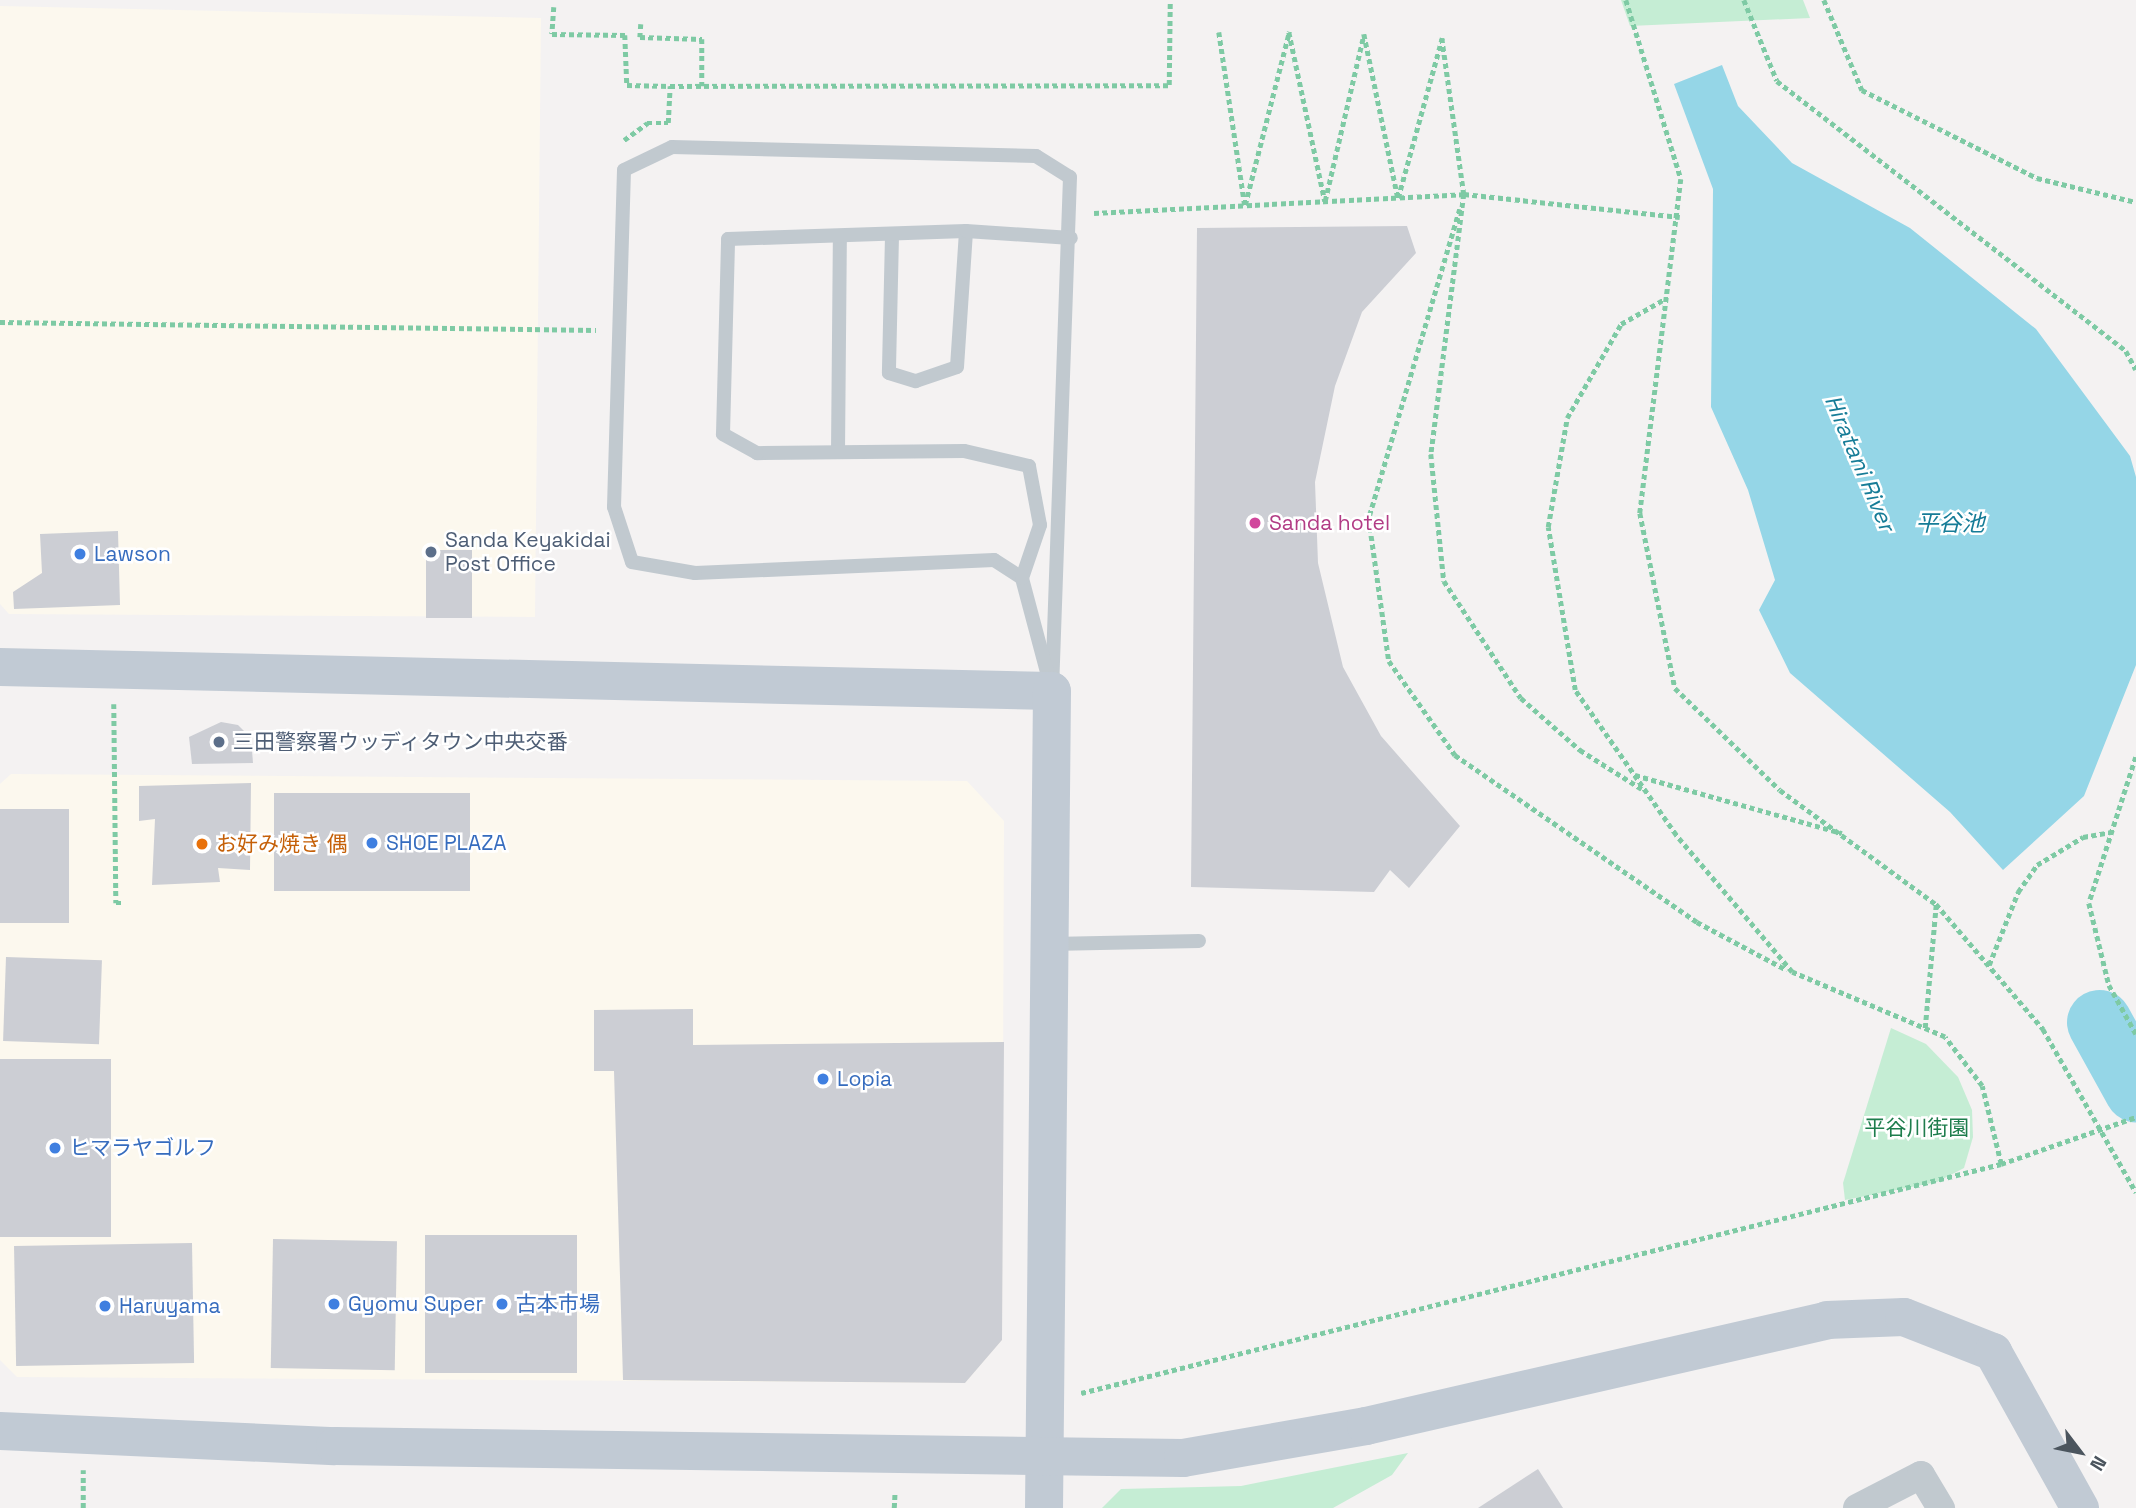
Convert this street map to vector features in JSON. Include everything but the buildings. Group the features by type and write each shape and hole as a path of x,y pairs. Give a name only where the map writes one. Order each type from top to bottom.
{"street":[{"path":"0,667 1052,691 1044,1508"},
{"path":"0,1431 335,1446 1184,1458 1366,1426 1827,1320 1904,1317 1993,1352 2080,1508"},
{"path":"1857,1508 1921,1475 1941,1508"}],"lane":[{"path":"1022,578 994,560 695,573 632,562 614,507 624,170 672,147 1036,156 1070,177 1071,238 1052,691"},
{"path":"1052,691 1022,578 1040,525 1029,466 964,451 757,453 723,434 728,239 781,233 840,240 966,231 1071,238"},
{"path":"892,236 889,373 916,381 957,367 966,231"},
{"path":"838,452 840,240"},
{"path":"1049,944 1199,941"}],"path":[{"path":"554,7 552,34 625,35 627,85 1169,85 1170,0"},
{"path":"1626,0 1665,113 1681,179 1680,217 1663,300 1659,394 1640,513 1675,688 1780,790 1847,835 1936,904 2043,1029 2136,1192"},
{"path":"1744,0 1777,81 2126,351 2136,370"},
{"path":"1824,0 1862,90 2037,178 2136,202"},
{"path":"641,24 640,37 702,39 702,86"},
{"path":"1219,32 1245,205"},
{"path":"1245,205 1289,32 1325,201"},
{"path":"1325,201 1364,34 1398,198"},
{"path":"1398,198 1442,38 1464,194 1431,454 1444,581 1521,698 1580,750 1645,792"},
{"path":"618,148 647,123 668,122 670,86"},
{"path":"1071,214 1464,194 1680,217"},
{"path":"1464,194 1369,519 1389,661 1455,755 1697,922 1791,972 1945,1037 1982,1086 2001,1164"},
{"path":"1663,300 1621,324 1567,418 1548,527 1575,690 1645,792 1791,972"},
{"path":"0,322 608,330"},
{"path":"114,670 116,904 122,903"},
{"path":"2136,757 2089,903 2109,985 2136,1034"},
{"path":"1634,775 1847,835"},
{"path":"1989,965 2018,892 2037,864 2083,837 2111,832"},
{"path":"1925,1028 1936,904"},
{"path":"1044,1402 2001,1164 2136,1116"}],"shaded area":[{"path":"0,6 541,18 535,617 9,614 0,604"},
{"path":"11,774 967,781 1004,821 1002,1340 965,1383 17,1377 0,1360 0,784"}],"green space":[{"path":"1621,0 1803,0 1810,18 1630,26"},
{"name":"平谷川街園","path":"1891,1028 1926,1044 1958,1077 1972,1110 1973,1137 1964,1168 1937,1182 1845,1200 1843,1183"},
{"path":"1408,1453 1392,1475 1333,1508 1102,1508 1121,1489 1241,1486"}],"water":[{"name":"平谷池","path":"1722,65 1738,106 1792,163 1910,228 2036,329 2130,456 2136,477 2136,665 2084,796 2003,870 1950,812 1790,673 1759,610 1775,580 1748,490 1711,407 1713,189 1674,84"}],"waterway":[{"name":"Hiratani River","path":"2099,1022 2136,1089"}],"place":[{"name":"Sanda hotel","path":"1255,523"},
{"name":"Sanda Keyakidai Post Office","path":"431,552"},
{"name":"Lawson","path":"80,554"},
{"name":"三田警察署ウッディタウン中央交番","path":"219,742"},
{"name":"SHOE PLAZA","path":"372,843"},
{"name":"お好み焼き 偶","path":"202,844"},
{"name":"Lopia","path":"823,1079"},
{"name":"ヒマラヤゴルフ","path":"55,1148"},
{"name":"Gyomu Super","path":"334,1304"},
{"name":"古本市場","path":"502,1304"},
{"name":"Haruyama","path":"105,1306"}]}
